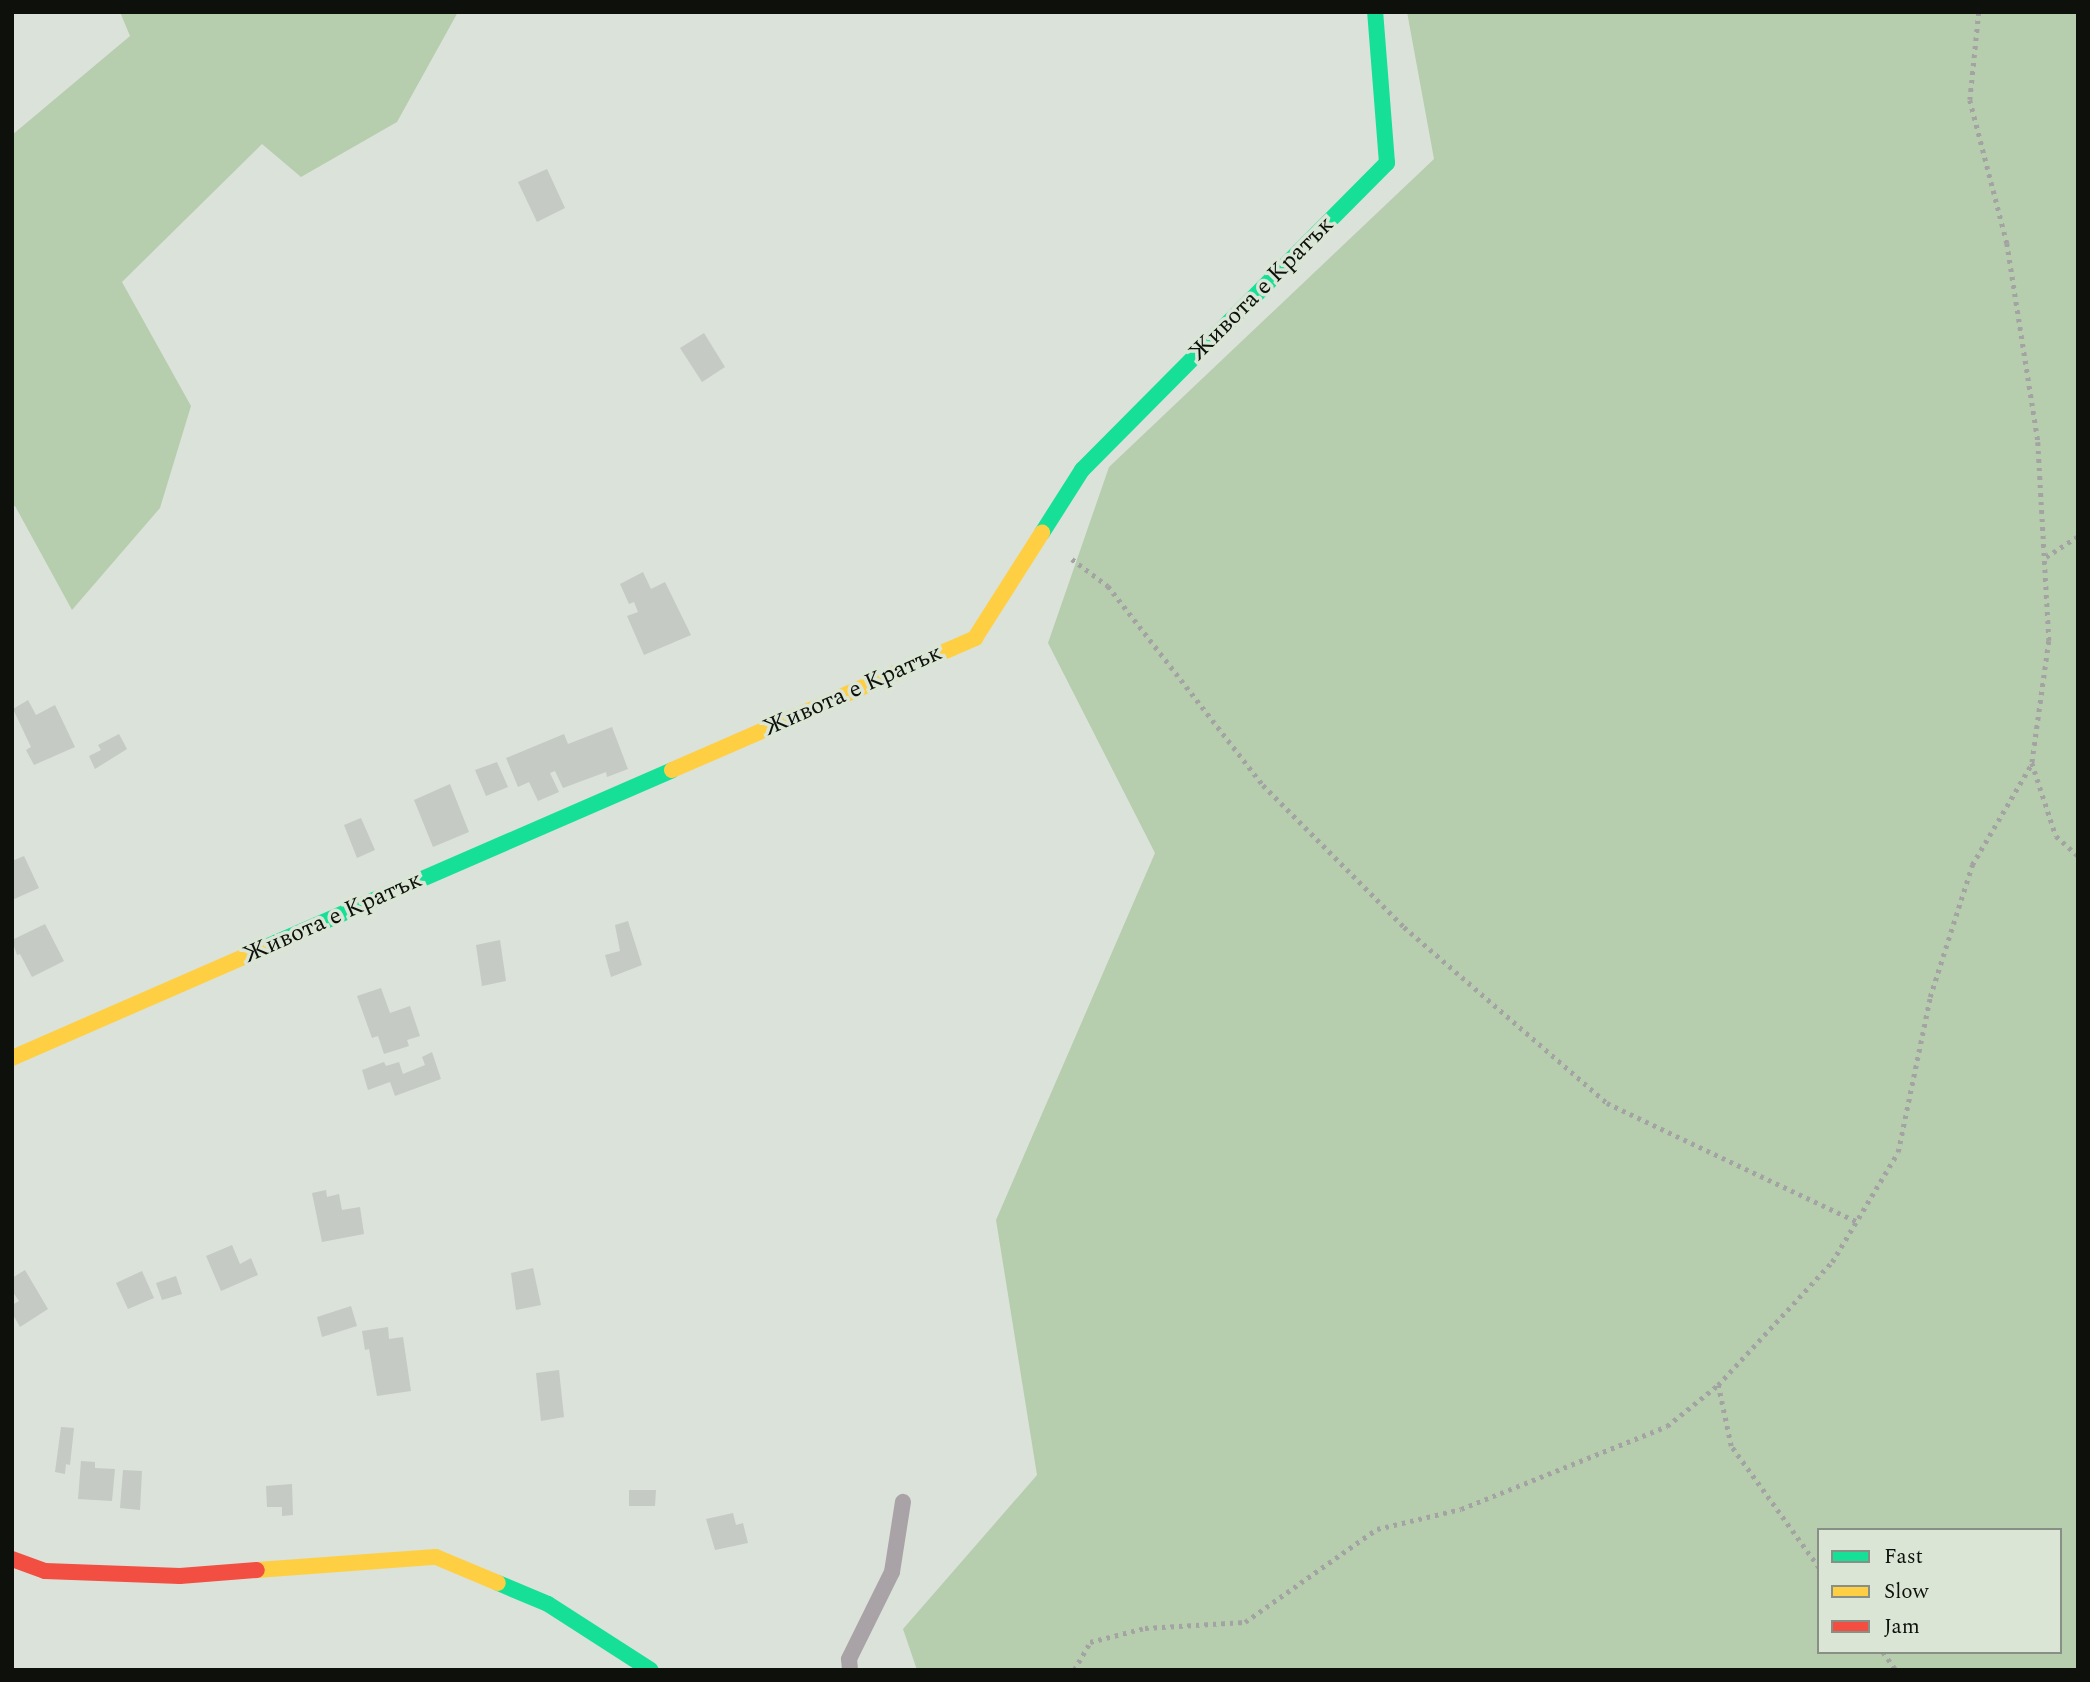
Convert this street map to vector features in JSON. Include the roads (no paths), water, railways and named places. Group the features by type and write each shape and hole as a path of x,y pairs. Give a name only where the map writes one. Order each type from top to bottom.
{"street":[{"name":"Живота е Кратък","path":"12,1058 975,638 1082,470 1387,163 1375,12"},
{"path":"12,1559 45,1571 180,1576 436,1557 548,1604 651,1670"}],"lane":[{"path":"850,1670 849,1660 892,1572 904,1502"}]}
